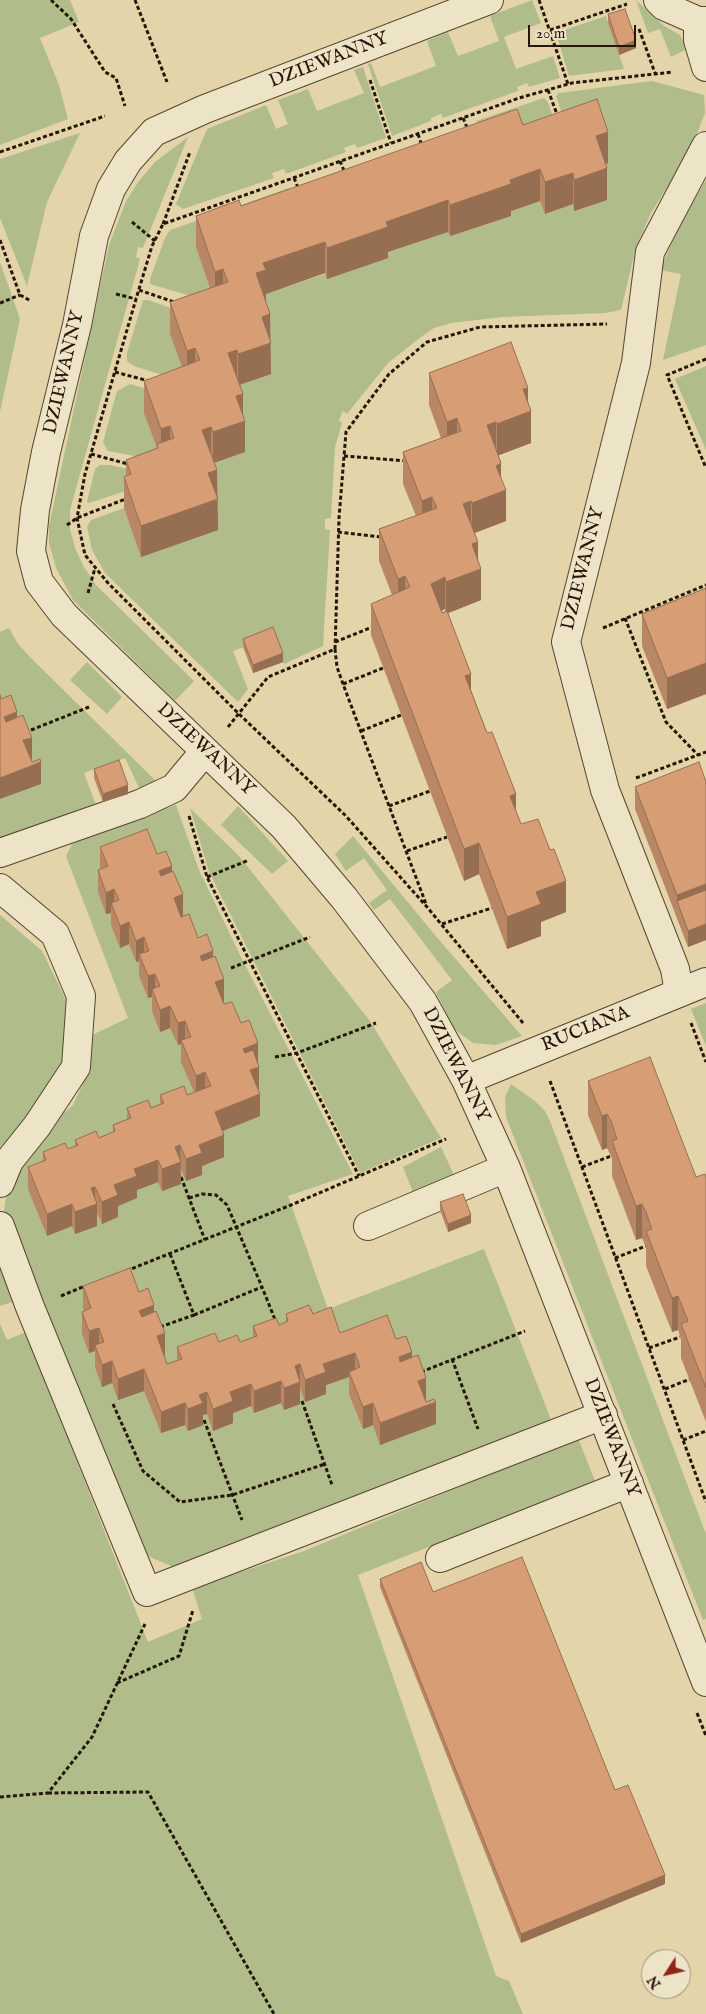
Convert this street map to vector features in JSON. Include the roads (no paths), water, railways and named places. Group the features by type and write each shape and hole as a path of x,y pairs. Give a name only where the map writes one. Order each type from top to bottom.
{"street":[{"name":"DZIEWANNY","path":"489,0 205,109 154,132 128,161 111,189 94,236 77,325 46,452 35,510 32,551 39,582 64,615 284,827 344,898 423,1002 466,1080 506,1168 706,1682"},
{"path":"658,0 664,6 702,21 698,40 706,66"},
{"name":"DZIEWANNY","path":"679,992 675,969 605,790 566,642 636,363 650,252 706,146"},
{"path":"0,853 140,804 174,788 205,751"},
{"path":"0,888 55,934 81,996 76,1067 37,1126 9,1161 0,1183"},
{"name":"RUCIANA","path":"466,1080 706,982"},
{"path":"368,1226 506,1168"},
{"path":"0,1226 30,1308 147,1592 342,1518 603,1415"},
{"path":"440,1558 629,1483"}]}
